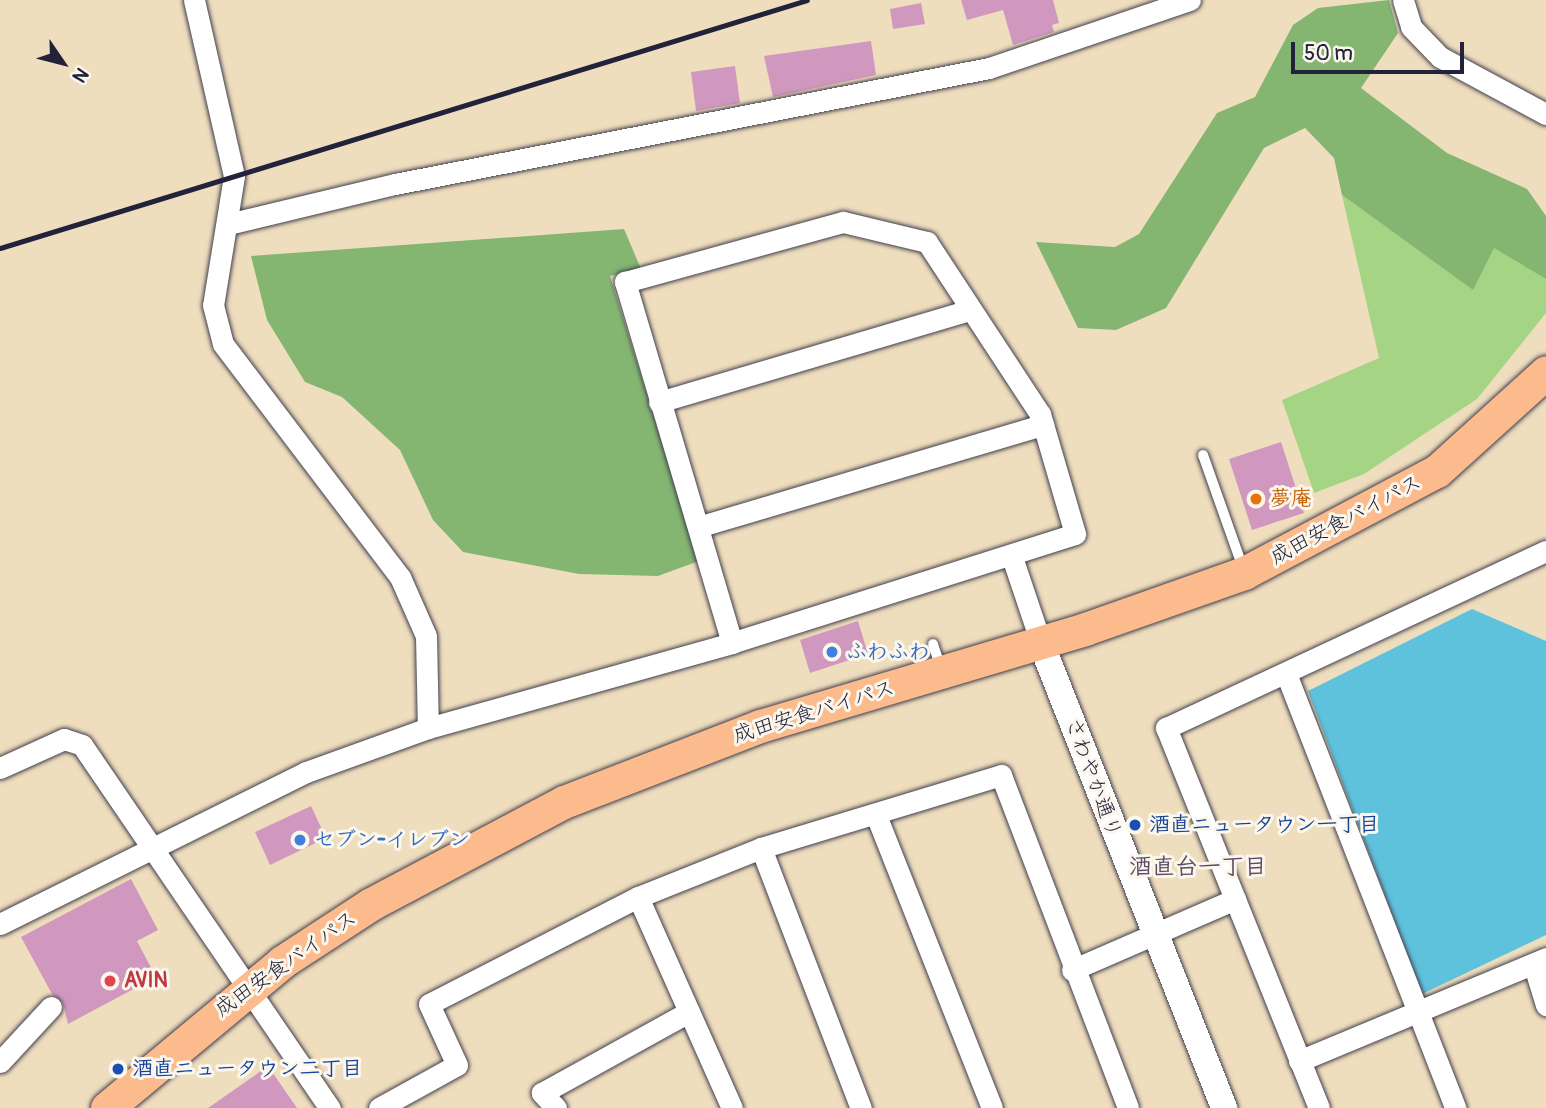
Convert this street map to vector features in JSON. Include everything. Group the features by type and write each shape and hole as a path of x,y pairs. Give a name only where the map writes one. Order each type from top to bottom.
{"main road":[{"name":"成田安食バイパス","path":"107,1108 248,990 371,904 564,802 938,658 1041,643 1244,573 1437,471 1546,372"}],"street":[{"path":"194,0 234,176 213,305 223,344 400,577 426,636 428,728"},
{"path":"228,224 408,181 989,68 1189,0"},
{"path":"1403,0 1411,27 1440,57 1546,114"},
{"path":"0,924 153,843 306,772 428,728 732,643 1012,557 1075,534 1043,425 927,242 843,222 625,282 659,402 701,526 732,643"},
{"path":"659,402 970,310"},
{"path":"701,526 1043,425"},
{"path":"1319,1108 1166,728 1287,676 1545,553"},
{"path":"1012,557 1041,643"},
{"name":"さわやか通り","path":"1041,643 1153,934 1224,1108"},
{"path":"1287,676 1414,1012 1455,1108"},
{"path":"0,768 64,739 82,745 153,843 248,990 330,1108"},
{"path":"379,1108 457,1065 429,1004 638,897 761,848 1001,775 1072,970 1128,1108"},
{"path":"876,815 992,1108"},
{"path":"761,848 861,1108"},
{"path":"638,897 732,1108"},
{"path":"1072,970 1235,899"},
{"path":"1299,1061 1540,962 1546,1005"},
{"path":"0,1062 51,1007"},
{"path":"556,1108 542,1093 689,1012"}],"lane":[{"path":"1203,455 1244,573"}],"green space":[{"path":"1389,0 1398,33 1361,88 1447,153 1527,189 1546,216 1546,279 1494,248 1473,290 1342,195 1334,158 1305,128 1264,148 1166,308 1116,330 1078,328 1036,242 1115,247 1139,234 1217,113 1255,97 1293,25 1318,8"},
{"path":"1342,195 1472,289 1493,247 1546,279 1546,313 1477,399 1364,474 1314,493 1282,400 1379,358"},
{"path":"624,229 641,269 610,276 699,561 658,576 579,574 463,552 433,520 400,450 342,397 305,382 267,320 251,256"}],"water":[{"path":"1472,609 1546,641 1546,935 1422,994 1308,691"}],"building":[{"path":"961,0 1053,0 1059,23 1052,25 1054,32 1013,45 1003,10 967,20"},
{"path":"921,3 925,24 893,29 890,9"},
{"path":"871,41 876,75 773,97 764,56"},
{"path":"735,66 740,103 696,111 691,72"},
{"path":"1281,442 1304,513 1252,530 1229,459"},
{"path":"858,621 868,654 810,673 800,640"},
{"path":"311,806 326,838 270,865 255,832"},
{"path":"131,879 158,930 137,941 156,977 68,1024 63,1003 52,994 21,937"},
{"path":"268,1066 297,1108 208,1108"}],"railway":[{"path":"0,248 807,0"}],"place":[{"name":"夢庵","path":"1256,499"},
{"name":"ふわふわ","path":"832,652"},
{"name":"酒直ニュータウン一丁目","path":"1135,825"},
{"name":"セブン-イレブン","path":"300,840"},
{"name":"AVIN","path":"110,981"},
{"name":"酒直ニュータウン二丁目","path":"118,1069"}],"district":[{"name":"酒直台一丁目","path":"1198,867"}]}
